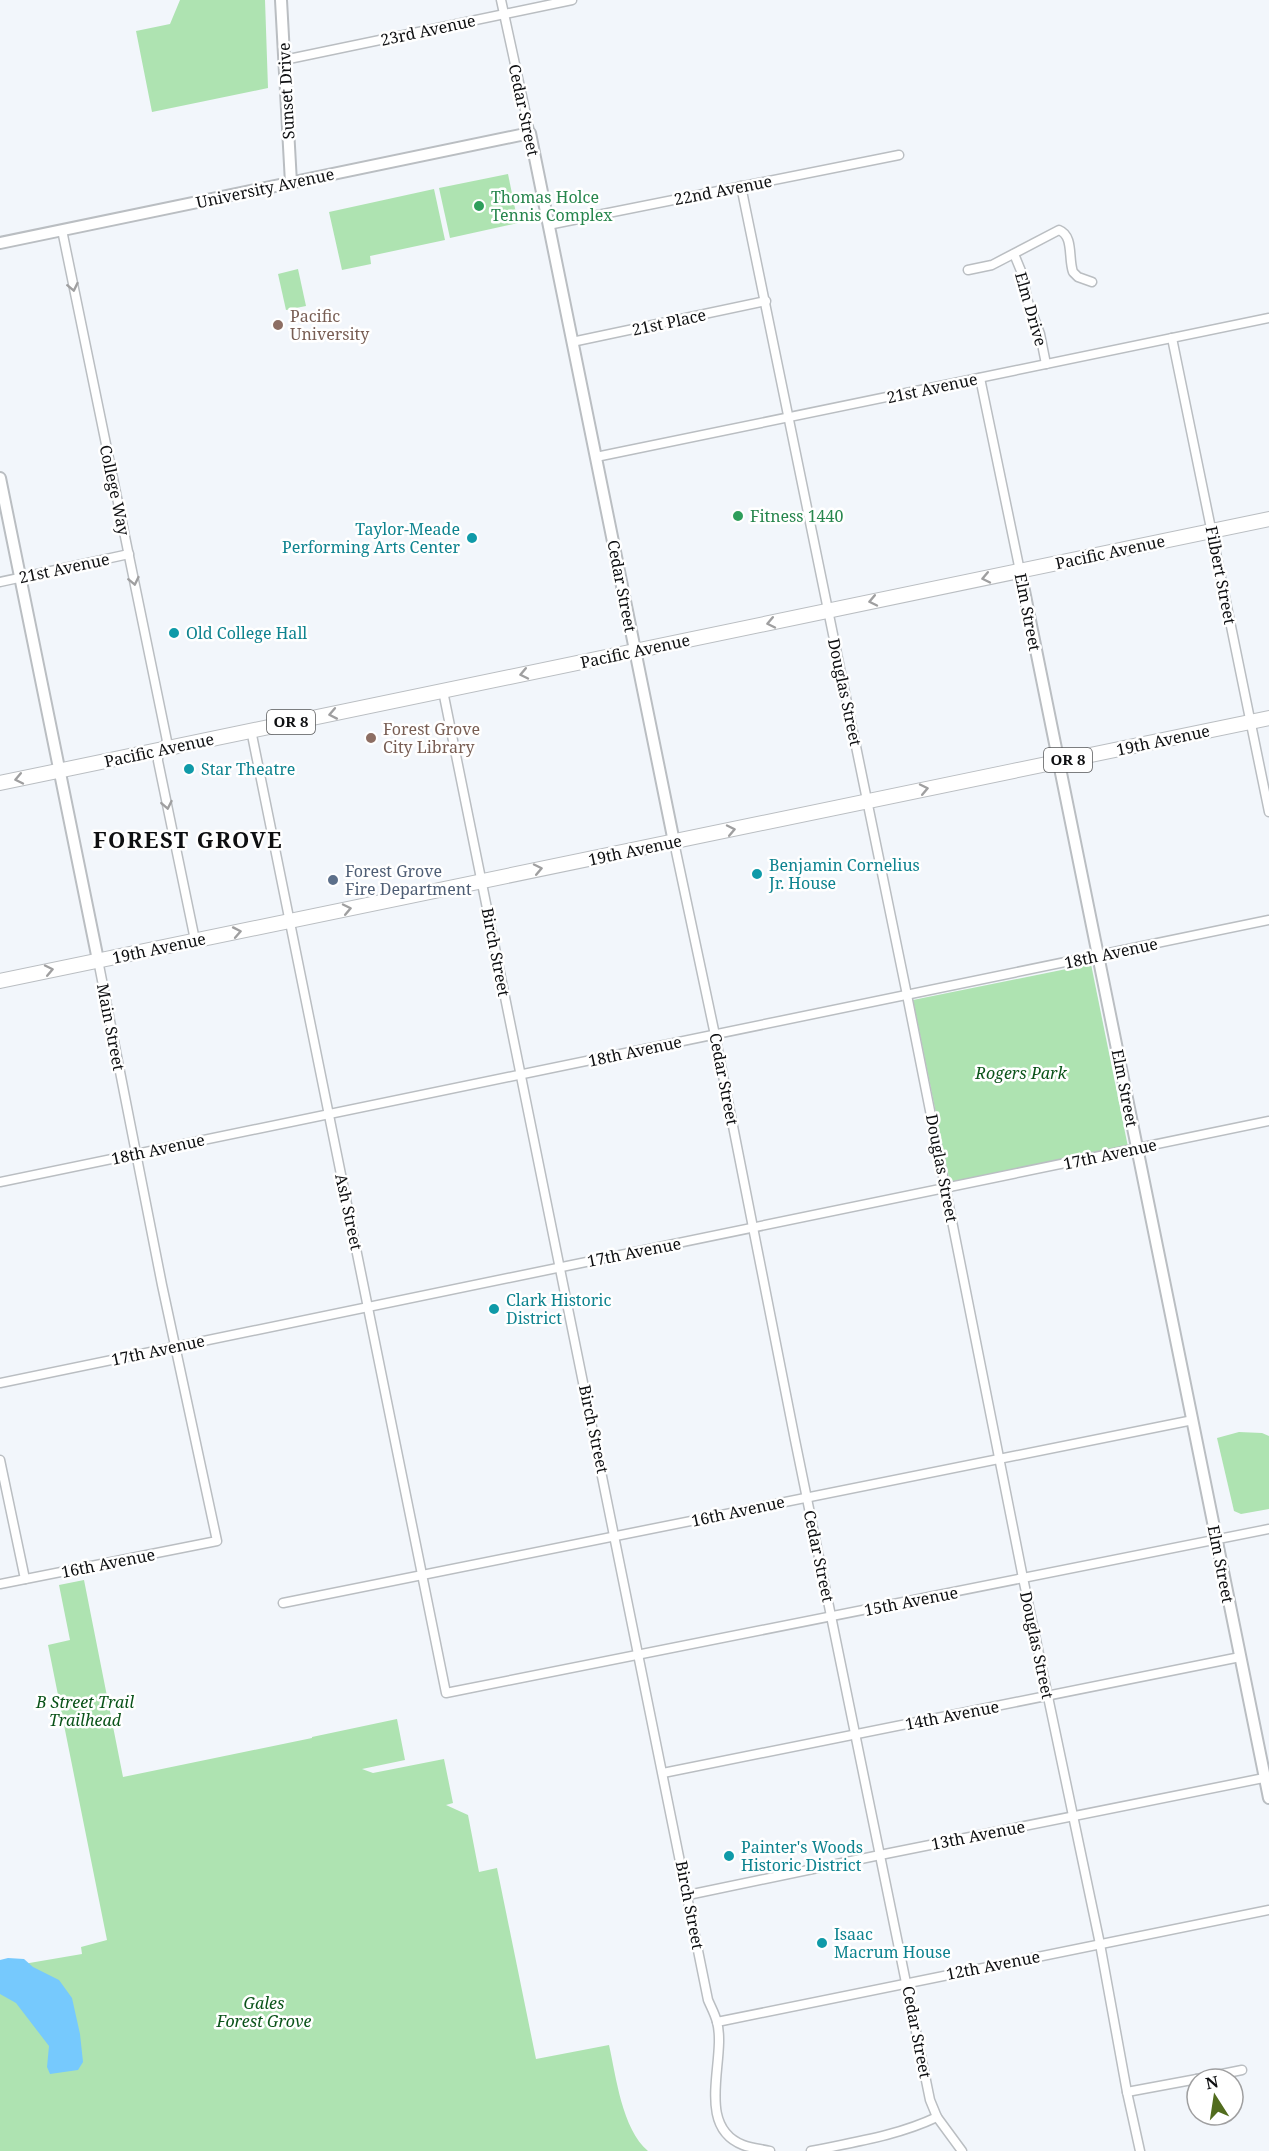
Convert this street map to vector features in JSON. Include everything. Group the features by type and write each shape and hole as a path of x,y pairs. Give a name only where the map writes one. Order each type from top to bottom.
{"main road":[{"name":"Pacific Avenue","path":"0,783 1269,519"},
{"name":"19th Avenue","path":"0,981 1269,718"}],"street":[{"name":"Sunset Drive","path":"281,0 291,183"},
{"name":"Cedar Street","path":"501,0 715,1035 930,2100 937,2117 963,2151"},
{"name":"23rd Avenue","path":"284,60 572,0"},
{"name":"University Avenue","path":"0,243 530,134"},
{"name":"22nd Avenue","path":"548,225 899,155"},
{"name":"Douglas Street","path":"741,186 790,417 1023,1578 1100,1944 1126,2092 1140,2151"},
{"name":"College Way","path":"62,230 167,741 158,761 195,940"},
{"path":"968,270 992,265 1050,232 1062,230 1068,241 1072,272 1092,282"},
{"name":"Elm Drive","path":"1014,254 1021,271 1028,302 1041,334 1047,364"},
{"name":"21st Place","path":"572,342 766,301"},
{"name":"21st Avenue","path":"596,457 1269,318"},
{"name":"Filbert Street","path":"1172,338 1269,812"},
{"name":"Elm Street","path":"980,378 1216,1540 1267,1778 1269,1798"},
{"name":"Main Street","path":"0,478 135,1154 217,1541"},
{"name":"21st Avenue","path":"0,582 129,554"},
{"name":"Birch Street","path":"443,691 708,2000 717,2022 719,2051 715,2098 717,2115 724,2129 742,2145 770,2151"},
{"name":"Ash Street","path":"251,730 446,1693"},
{"name":"18th Avenue","path":"0,1182 1269,920"},
{"name":"17th Avenue","path":"0,1383 1269,1121"},
{"name":"16th Avenue","path":"284,1603 1193,1420"},
{"path":"0,1460 25,1580"},
{"name":"15th Avenue","path":"446,1693 1269,1529"},
{"name":"16th Avenue","path":"0,1584 217,1541"},
{"name":"14th Avenue","path":"663,1773 1240,1657"},
{"name":"13th Avenue","path":"688,1895 880,1854 1267,1778"},
{"name":"12th Avenue","path":"717,2022 1269,1910"},
{"path":"1126,2092 1185,2081"},
{"path":"811,2151 893,2134 917,2127 937,2117"}],"green space":[{"path":"180,0 265,0 268,88 152,112 136,31 170,24"},
{"name":"Thomas Holce Tennis Complex","path":"508,174 518,223 450,238 439,188"},
{"path":"434,189 445,240 370,256 371,264 342,270 329,212"},
{"path":"298,269 306,306 286,310 278,274"},
{"name":"Rogers Park","path":"1091,964 1128,1147 950,1183 913,1000"},
{"path":"1239,1432 1262,1433 1269,1436 1269,1509 1241,1514 1234,1511 1217,1438"},
{"name":"Gales Forest Grove","path":"84,1580 123,1777 397,1719 405,1760 362,1769 373,1773 444,1759 453,1803 446,1805 468,1815 479,1872 497,1868 536,2059 609,2045 626,2116 632,2130 648,2151 0,2151 0,1968 82,1954 81,1947 107,1940 48,1645 70,1640 59,1585"}],"water":[{"path":"24,1959 33,1967 59,1980 72,1998 83,2062 78,2070 50,2074 47,2067 49,2046 16,2003 0,1994 0,1960"}],"place":[{"name":"Thomas Holce Tennis Complex","path":"479,206"},
{"name":"Pacific University","path":"278,325"},
{"name":"Fitness 1440","path":"738,516"},
{"name":"Taylor-Meade Performing Arts Center","path":"472,538"},
{"name":"Old College Hall","path":"174,633"},
{"name":"Forest Grove City Library","path":"371,738"},
{"name":"Star Theatre","path":"189,769"},
{"name":"Benjamin Cornelius Jr. House","path":"757,874"},
{"name":"Forest Grove Fire Department","path":"333,880"},
{"name":"Clark Historic District","path":"494,1309"},
{"name":"Painter's Woods Historic District","path":"729,1856"},
{"name":"Isaac Macrum House","path":"822,1943"}],"district":[{"name":"FOREST GROVE","path":"188,840"}],"park label":[{"name":"B Street Trail Trailhead","path":"85,1711"}]}
